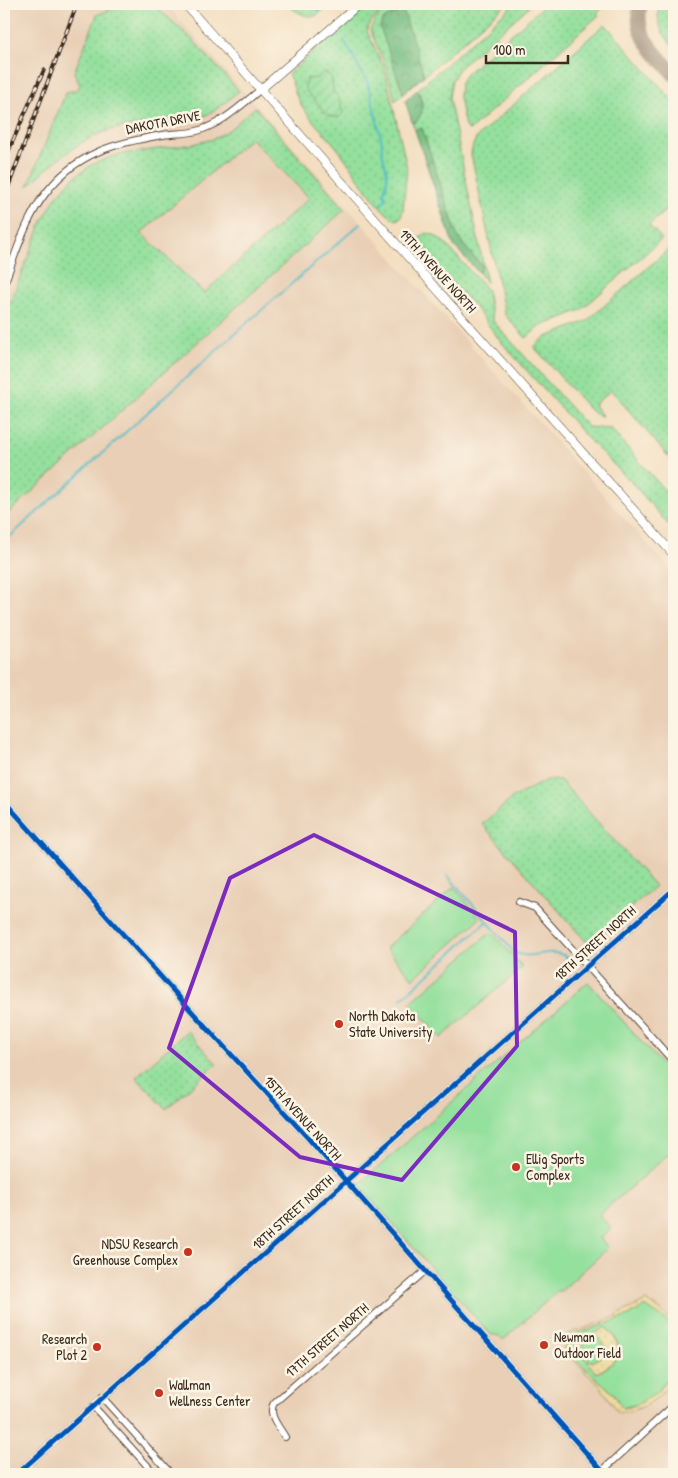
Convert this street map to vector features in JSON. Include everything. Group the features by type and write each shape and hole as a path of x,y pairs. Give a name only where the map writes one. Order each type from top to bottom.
{"main road":[{"name":"19TH AVENUE NORTH","path":"185,4 674,555"},
{"name":"DAKOTA DRIVE","path":"260,90 359,4"}],"street":[{"name":"DAKOTA DRIVE","path":"4,284 29,219 44,195 59,177 78,161 114,144 196,131 222,120 260,90"},
{"name":"15TH AVENUE NORTH","path":"4,801 345,1181 602,1473"},
{"name":"18TH STREET NORTH","path":"17,1474 674,888"},
{"path":"519,902 535,908 674,1062"},
{"name":"17TH STREET NORTH","path":"285,1437 272,1413 271,1408 274,1403 425,1271"},
{"path":"102,1397 171,1474"},
{"path":"593,1474 602,1473 674,1405"},
{"path":"93,1406 155,1474"}],"highlighted area":[{"path":"314,835 515,932 517,1046 402,1180 300,1157 169,1048 230,878"}],"shaded area":[{"name":"North Dakota State University","path":"4,4 166,4 674,574 674,1474 4,1474"}],"green space":[{"path":"117,4 153,4 191,38 239,91 216,109 197,118 173,123 121,128 98,134 66,153 28,186 66,92 76,90 80,85 74,72 97,15 116,7"},
{"path":"287,4 329,4 317,15 309,16"},
{"path":"368,4 388,4 373,19 367,31 385,70 407,168 403,210 401,217 396,220 381,208 337,148 306,112 288,74"},
{"path":"392,4 506,4 395,101 387,69 370,30 376,18"},
{"path":"514,4 532,4 461,66 452,80 449,98 487,283 479,273 482,266 457,235 422,129 415,130 412,122 416,122 420,95 417,90"},
{"path":"546,4 608,4 597,13 599,15 468,130 465,127 459,97 460,83 467,73"},
{"path":"659,4 674,4 674,47 660,27 658,17"},
{"path":"403,10 424,75 403,93 380,27 385,18"},
{"path":"605,24 674,102 674,203 649,225 662,239 581,310 539,327 526,338 505,315 471,154 473,145 477,137"},
{"path":"323,72 327,73 332,79 333,91 339,98 343,113 339,117 326,113 309,95 306,89 305,83 307,79 317,78"},
{"path":"417,90 422,103 422,111 416,122 412,122 405,101"},
{"path":"255,107 345,209 4,517 4,318 41,224 56,197 73,178 93,164 116,155 193,144 213,139 229,130","holes":["251,138 309,198 204,293 141,233"]},
{"path":"422,128 457,235 482,266 479,273 454,246 415,130"},
{"path":"426,233 434,235 445,243 487,290 493,321 588,427 611,429 674,501 674,531 502,343 474,306 414,243"},
{"path":"670,248 674,253 674,463 611,390 594,405 602,416 595,414 534,347 544,338 587,321"},
{"path":"547,780 560,780 655,886 589,945 482,824 514,797"},
{"path":"454,887 480,918 413,979 386,948"},
{"path":"491,932 523,967 441,1038 410,1003"},
{"name":"Ellig Sports Complex","path":"588,982 674,1078 674,1149 599,1215 611,1228 600,1238 608,1248 503,1340 499,1336 490,1334 358,1185"},
{"path":"187,1031 217,1064 166,1109 136,1077"},
{"path":"645,1306 665,1319 674,1331 674,1367 667,1380 657,1392 638,1404 622,1408 614,1394 569,1353 567,1342 573,1335 629,1316","holes":["605,1327 612,1333 618,1346 618,1353 611,1365 596,1373 574,1344 579,1341 582,1342"]},
{"path":"595,1336 599,1337 607,1349 606,1353 594,1361 589,1361 582,1349 583,1343"}],"sand":[{"path":"646,1301 662,1311 674,1324 674,1331 670,1325 645,1306 629,1316 573,1335 569,1339 569,1353 614,1394 623,1408 633,1406 667,1380 674,1367 671,1381 667,1387 650,1403 637,1409 618,1413 601,1387 564,1350 563,1342 567,1335 615,1317"},
{"path":"605,1326 616,1341 617,1353 615,1359 610,1364 596,1373 574,1344 579,1341 582,1342"}],"waterway":[{"path":"312,4 320,12"},
{"path":"344,40 368,84 382,142 387,177 384,192 386,199 380,205"},
{"path":"4,542 240,329 361,223"},
{"path":"447,875 514,952 526,955 557,953 565,956 572,963"},
{"path":"401,999 487,921"}],"taxiway":[{"path":"640,4 639,16 643,35 647,43 674,74"}],"railway":[{"path":"4,198 77,4"},
{"path":"4,161 44,70"}],"cycle path":[{"path":"4,801 307,1137 605,1474"},
{"path":"17,1474 674,889"}],"place":[{"name":"North Dakota State University","path":"339,1024"},
{"name":"Ellig Sports Complex","path":"516,1167"},
{"name":"NDSU Research Greenhouse Complex","path":"188,1252"},
{"name":"Newman Outdoor Field","path":"544,1345"},
{"name":"Research Plot 2","path":"97,1347"},
{"name":"Wallman Wellness Center","path":"159,1393"}]}
